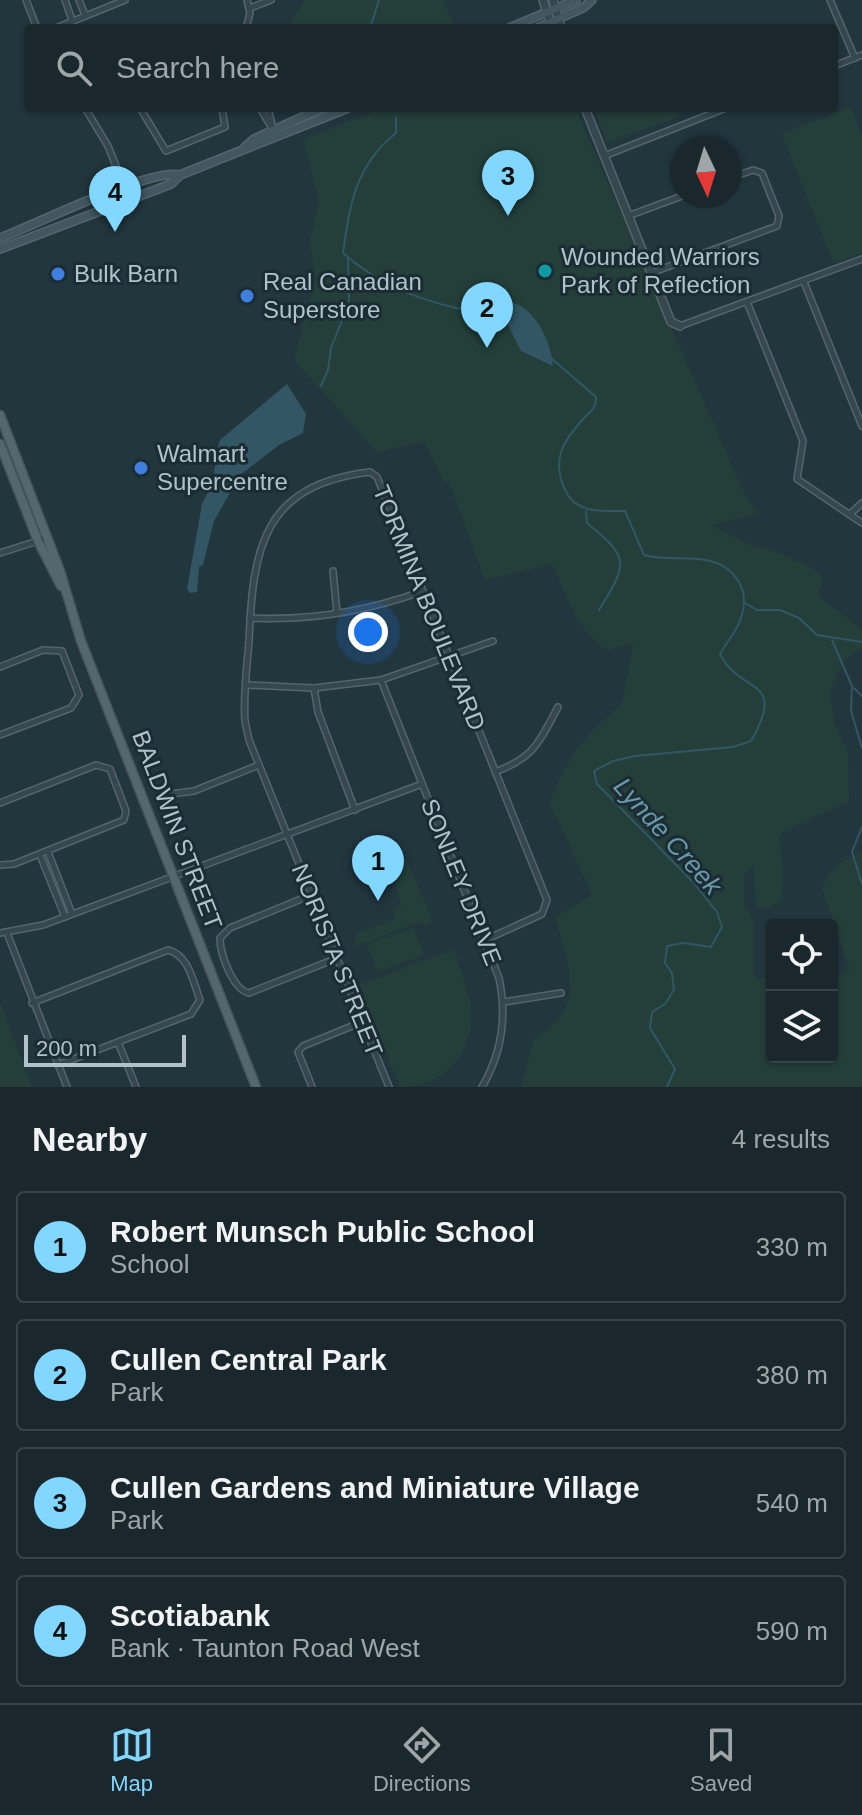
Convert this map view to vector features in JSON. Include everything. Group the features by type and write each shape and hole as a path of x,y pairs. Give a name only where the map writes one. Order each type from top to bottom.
{"main road":[{"path":"518,24 546,12 554,4 576,0"},
{"path":"556,24 592,0"},
{"path":"0,249 171,184 180,175 245,147 254,139 313,112"},
{"path":"245,147 258,147 339,112"},
{"path":"0,238 125,188 168,173 180,175"},
{"name":"BALDWIN STREET","path":"0,415 42,540"},
{"name":"BALDWIN STREET","path":"0,444 62,586 256,1087"}],"street":[{"path":"26,0 35,24"},
{"path":"65,0 72,20"},
{"path":"79,0 85,15"},
{"path":"64,24 125,0"},
{"path":"247,0 250,8 247,24"},
{"path":"250,8 271,0"},
{"path":"543,0 546,12 556,24"},
{"path":"830,0 858,57 838,64"},
{"path":"554,4 556,24"},
{"path":"87,112 108,146 129,199"},
{"path":"142,112 166,151 225,127 223,112"},
{"path":"262,112 273,130"},
{"path":"269,112 273,130"},
{"path":"587,112 671,322 680,326 862,259"},
{"path":"604,156 716,112"},
{"path":"651,273 777,226 779,216 762,173 753,170 742,174"},
{"path":"628,216 670,200"},
{"path":"804,282 862,426"},
{"path":"747,302 803,441 797,479 862,523"},
{"name":"TORMINA BOULEVARD","path":"286,832 245,721 254,564 266,534 296,497 317,483 338,476 370,472 377,477 547,900 547,909 542,914 485,940"},
{"path":"851,513 862,503"},
{"path":"0,553 42,540"},
{"path":"333,571 337,613"},
{"path":"250,618 373,608 423,591"},
{"path":"247,685 314,688 381,680 493,641"},
{"path":"0,667 43,650 62,651 79,695 71,708 0,735"},
{"name":"SONLEY DRIVE","path":"381,680 499,978 504,1002 502,1034 482,1087"},
{"path":"314,688 318,712 355,810"},
{"path":"495,772 520,762 533,752 558,707"},
{"path":"0,803 96,765 110,769 126,811 124,820 40,855 0,865"},
{"path":"171,794 194,791 259,765"},
{"path":"67,1087 4,933 68,916 173,874 422,784"},
{"name":"NORISTA STREET","path":"286,832 389,1087"},
{"path":"48,852 68,916"},
{"path":"40,855 68,916"},
{"path":"311,895 230,928 220,938 223,953 238,988 249,993 335,959"},
{"path":"32,1003 168,950 178,952 185,960 200,1000 198,1009 58,1065"},
{"path":"504,1002 561,993"},
{"path":"312,1087 298,1052 303,1046 362,1022"},
{"path":"118,1042 136,1087"}],"green space":[{"path":"305,0 442,0 453,24 290,24"},
{"path":"850,107 862,136 862,253 834,264 782,134"},
{"path":"372,112 577,112 747,500 760,513 712,525 753,547 764,547 811,567 822,577 818,596 862,629 862,649 845,659 830,690 834,723 848,751 849,801 779,834 783,873 781,900 770,908 756,909 754,866 744,874 744,903 753,919 753,973 758,979 766,976 766,1063 838,1063 838,976 850,971 838,935 838,919 832,919 822,888 838,865 862,851 862,1087 521,1087 534,1039 551,1026 569,999 569,969 555,917 592,895 550,803 562,774 578,748 622,704 633,646 627,644 608,650 589,634 574,612 552,564 485,580 449,481 444,482 424,442 377,452 294,360 315,278 310,240 319,202 304,140"},
{"path":"595,112 677,112 679,116 607,143"},
{"path":"406,858 433,922 426,925 420,922 354,947 356,934 396,918 393,910 401,906 391,869"},
{"path":"414,928 424,955 377,972 367,944"},
{"path":"454,949 469,998 471,1016 464,1048 457,1061 433,1080 400,1087 358,985"},
{"path":"0,1002 32,1087 0,1087"}],"water":[{"path":"513,303 536,320 549,347 553,366 521,351 502,313"},
{"path":"287,384 306,414 303,433 279,445 240,475 214,521 203,565 199,567 197,592 190,593 187,589 202,504 213,482 215,465 227,462 217,451 220,440"}],"waterway":[{"name":"Lynde Creek","path":"371,24 379,0"},
{"name":"Lynde Creek","path":"396,118 396,133 371,159 357,187 343,253 384,282 427,300 460,309 480,294 500,298 507,308"},
{"path":"321,386 328,370 331,348 349,303 348,258"},
{"name":"Lynde Creek","path":"551,358 596,397 593,408 565,442 559,460 565,490 576,503 590,510 625,511 644,555 707,560 728,569 740,584 744,605 738,625 720,654 729,667 757,689 763,696 765,706 751,741 733,747 635,756 613,761 594,771 597,784 693,882 717,912 722,927 711,947 683,943 667,946 665,963 672,973 674,990 665,1004 652,1012 650,1028 675,1069 667,1087"},
{"path":"586,511 587,523 611,545 620,562 615,582 599,610"},
{"path":"745,603 757,610 780,610 799,618 817,635 862,642"},
{"path":"832,640 852,686 851,711 862,748"},
{"path":"854,688 862,696"},
{"path":"862,827 852,852 862,884"}],"place":[{"name":"Cullen Gardens and Miniature Village","path":"508,216"},
{"name":"Scotiabank","path":"115,232"},
{"name":"Wounded Warriors Park of Reflection","path":"545,271"},
{"name":"Bulk Barn","path":"58,274"},
{"name":"Real Canadian Superstore","path":"247,296"},
{"name":"Cullen Central Park","path":"487,348"},
{"name":"Walmart Supercentre","path":"141,468"},
{"name":"Robert Munsch Public School","path":"378,901"}]}
